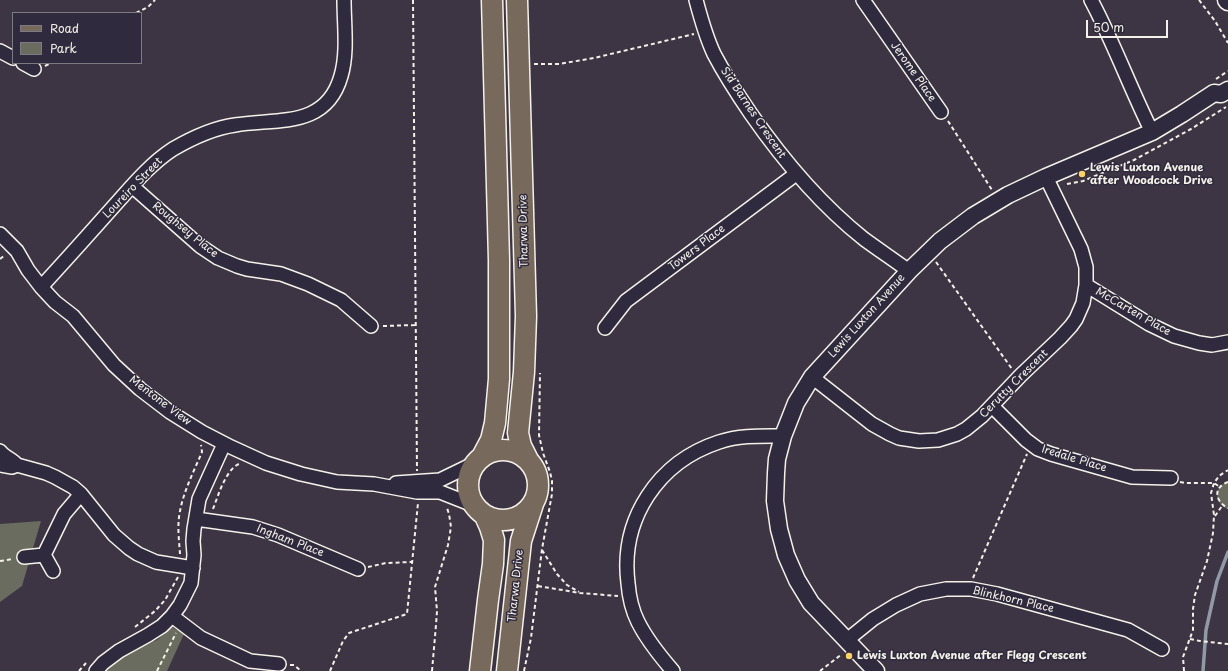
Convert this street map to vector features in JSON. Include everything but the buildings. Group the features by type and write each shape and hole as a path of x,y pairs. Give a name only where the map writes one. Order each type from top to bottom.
{"main road":[{"path":"480,671 494,558 494,540 490,527 469,495 467,484 470,473 491,440 496,423 499,379 499,252 492,0"},
{"name":"Tharwa Drive","path":"517,0 526,316 524,372 518,433 521,446 528,460"},
{"path":"478,460 493,451 505,450 517,453 528,460 538,481 537,492 533,503 526,512 517,517 506,520 495,520 479,510"},
{"name":"Tharwa Drive","path":"507,671 521,541 533,503"}],"street":[{"name":"Loureiro Street","path":"41,287 132,186 161,158 173,150 197,136 222,127 296,119 311,114 324,105 334,92 341,76 344,59 344,0"},
{"name":"Sid Barnes Crescent","path":"696,0 705,31 714,54 731,84 770,142 796,174 836,215 858,234 908,271"},
{"name":"Jerome Place","path":"862,0 941,112"},
{"name":"Jerome Place","path":"869,0 872,9 885,31"},
{"path":"1091,0 1102,20 1152,132"},
{"path":"0,52 12,58"},
{"name":"Lewis Luxton Avenue","path":"876,671 846,646 811,603 797,580 786,555 779,528 776,501 776,473 777,459 783,436 796,403 812,377 908,271 940,242 973,216 1008,195 1048,183 1152,132 1182,114 1221,85"},
{"name":"Towers Place","path":"605,328 626,301 796,174"},
{"name":"Cerutty Crescent","path":"812,377 872,424 899,438 918,442 938,440 957,434 977,420 1071,326 1083,303 1086,285 1086,267 1082,249 1048,183"},
{"name":"Roughsey Place","path":"132,186 200,246 218,258 247,269 282,274 308,284 341,300 371,326"},
{"name":"Mentone View","path":"0,234 18,251 28,270 41,287 55,302 73,316 114,365 140,389 170,412 202,432 224,444 266,463 301,474 337,482 417,487 440,492 479,510"},
{"name":"McCarten Place","path":"1086,285 1149,324 1174,336 1212,345 1228,342"},
{"name":"Iredale Place","path":"992,406 1026,440 1038,449 1132,477 1171,478"},
{"path":"674,671 658,653 638,622 629,596 626,571 627,557 631,532 641,508 662,477 686,457 721,441 753,436 783,436"},
{"path":"92,666 103,663 119,651 162,626 180,605 191,582 187,567 194,555 194,529 199,499 224,444"},
{"path":"0,451 17,465 46,473 73,487 81,494 114,535 138,554 156,562 187,567"},
{"name":"Mentone View","path":"417,487 440,480 478,460"},
{"path":"0,464 12,467 17,465"},
{"path":"44,555 64,514 81,494"},
{"name":"Ingham Place","path":"196,519 253,527 278,534 358,569"},
{"path":"24,557 44,555"},
{"path":"44,555 54,571"},
{"name":"Blinkhorn Place","path":"846,646 873,619 896,604 920,594 946,589 971,589 997,594 1128,630 1162,649"},
{"path":"172,616 201,638 250,661 279,664"}],"path":[{"path":"138,12 148,7 155,0"},
{"path":"330,671 343,641 349,633 407,614 418,511 413,0"},
{"path":"1199,0 1215,21 1228,43"},
{"path":"534,64 559,64 594,58 683,38 705,31"},
{"path":"1221,85 1228,71"},
{"path":"1048,183 1060,185 1083,181 1134,160 1191,129 1228,105"},
{"path":"941,112 950,123 994,193"},
{"path":"934,260 1019,378"},
{"path":"371,326 416,326"},
{"path":"133,629 155,611 165,600 178,577 187,567 181,556 178,538 180,511 184,496 202,452 201,445 197,439"},
{"path":"971,589 975,571 1019,471 1033,445"},
{"path":"1184,671 1183,657 1193,630 1195,595 1207,561 1213,533 1214,517 1211,494 1214,483 1219,476 1228,470"},
{"path":"1171,478 1185,483 1214,483 1220,487"},
{"path":"1228,482 1220,487 1218,491 1218,497 1222,506 1228,508"},
{"path":"1214,517 1222,506"},
{"path":"432,671 437,611 435,587 448,545 451,526 449,514 446,508"},
{"path":"542,549 557,574 567,585 580,593"},
{"path":"358,569 386,563 412,562"},
{"path":"538,586 580,593 629,596"},
{"path":"1190,639 1228,644"},
{"path":"820,671 846,646"},
{"path":"79,671 92,666"}],"green space":[{"path":"1228,482 1228,509 1223,507 1217,495 1220,487"},
{"path":"41,521 22,586 0,602 0,524"},
{"path":"172,627 184,634 167,671 105,671 121,656 157,640"}],"waterway":[{"path":"1203,671 1206,630 1217,581 1228,552"}],"place":[{"name":"Lewis Luxton Avenue after Woodcock Drive","path":"1082,174"},
{"name":"Lewis Luxton Avenue after Flegg Crescent","path":"849,656"}]}
